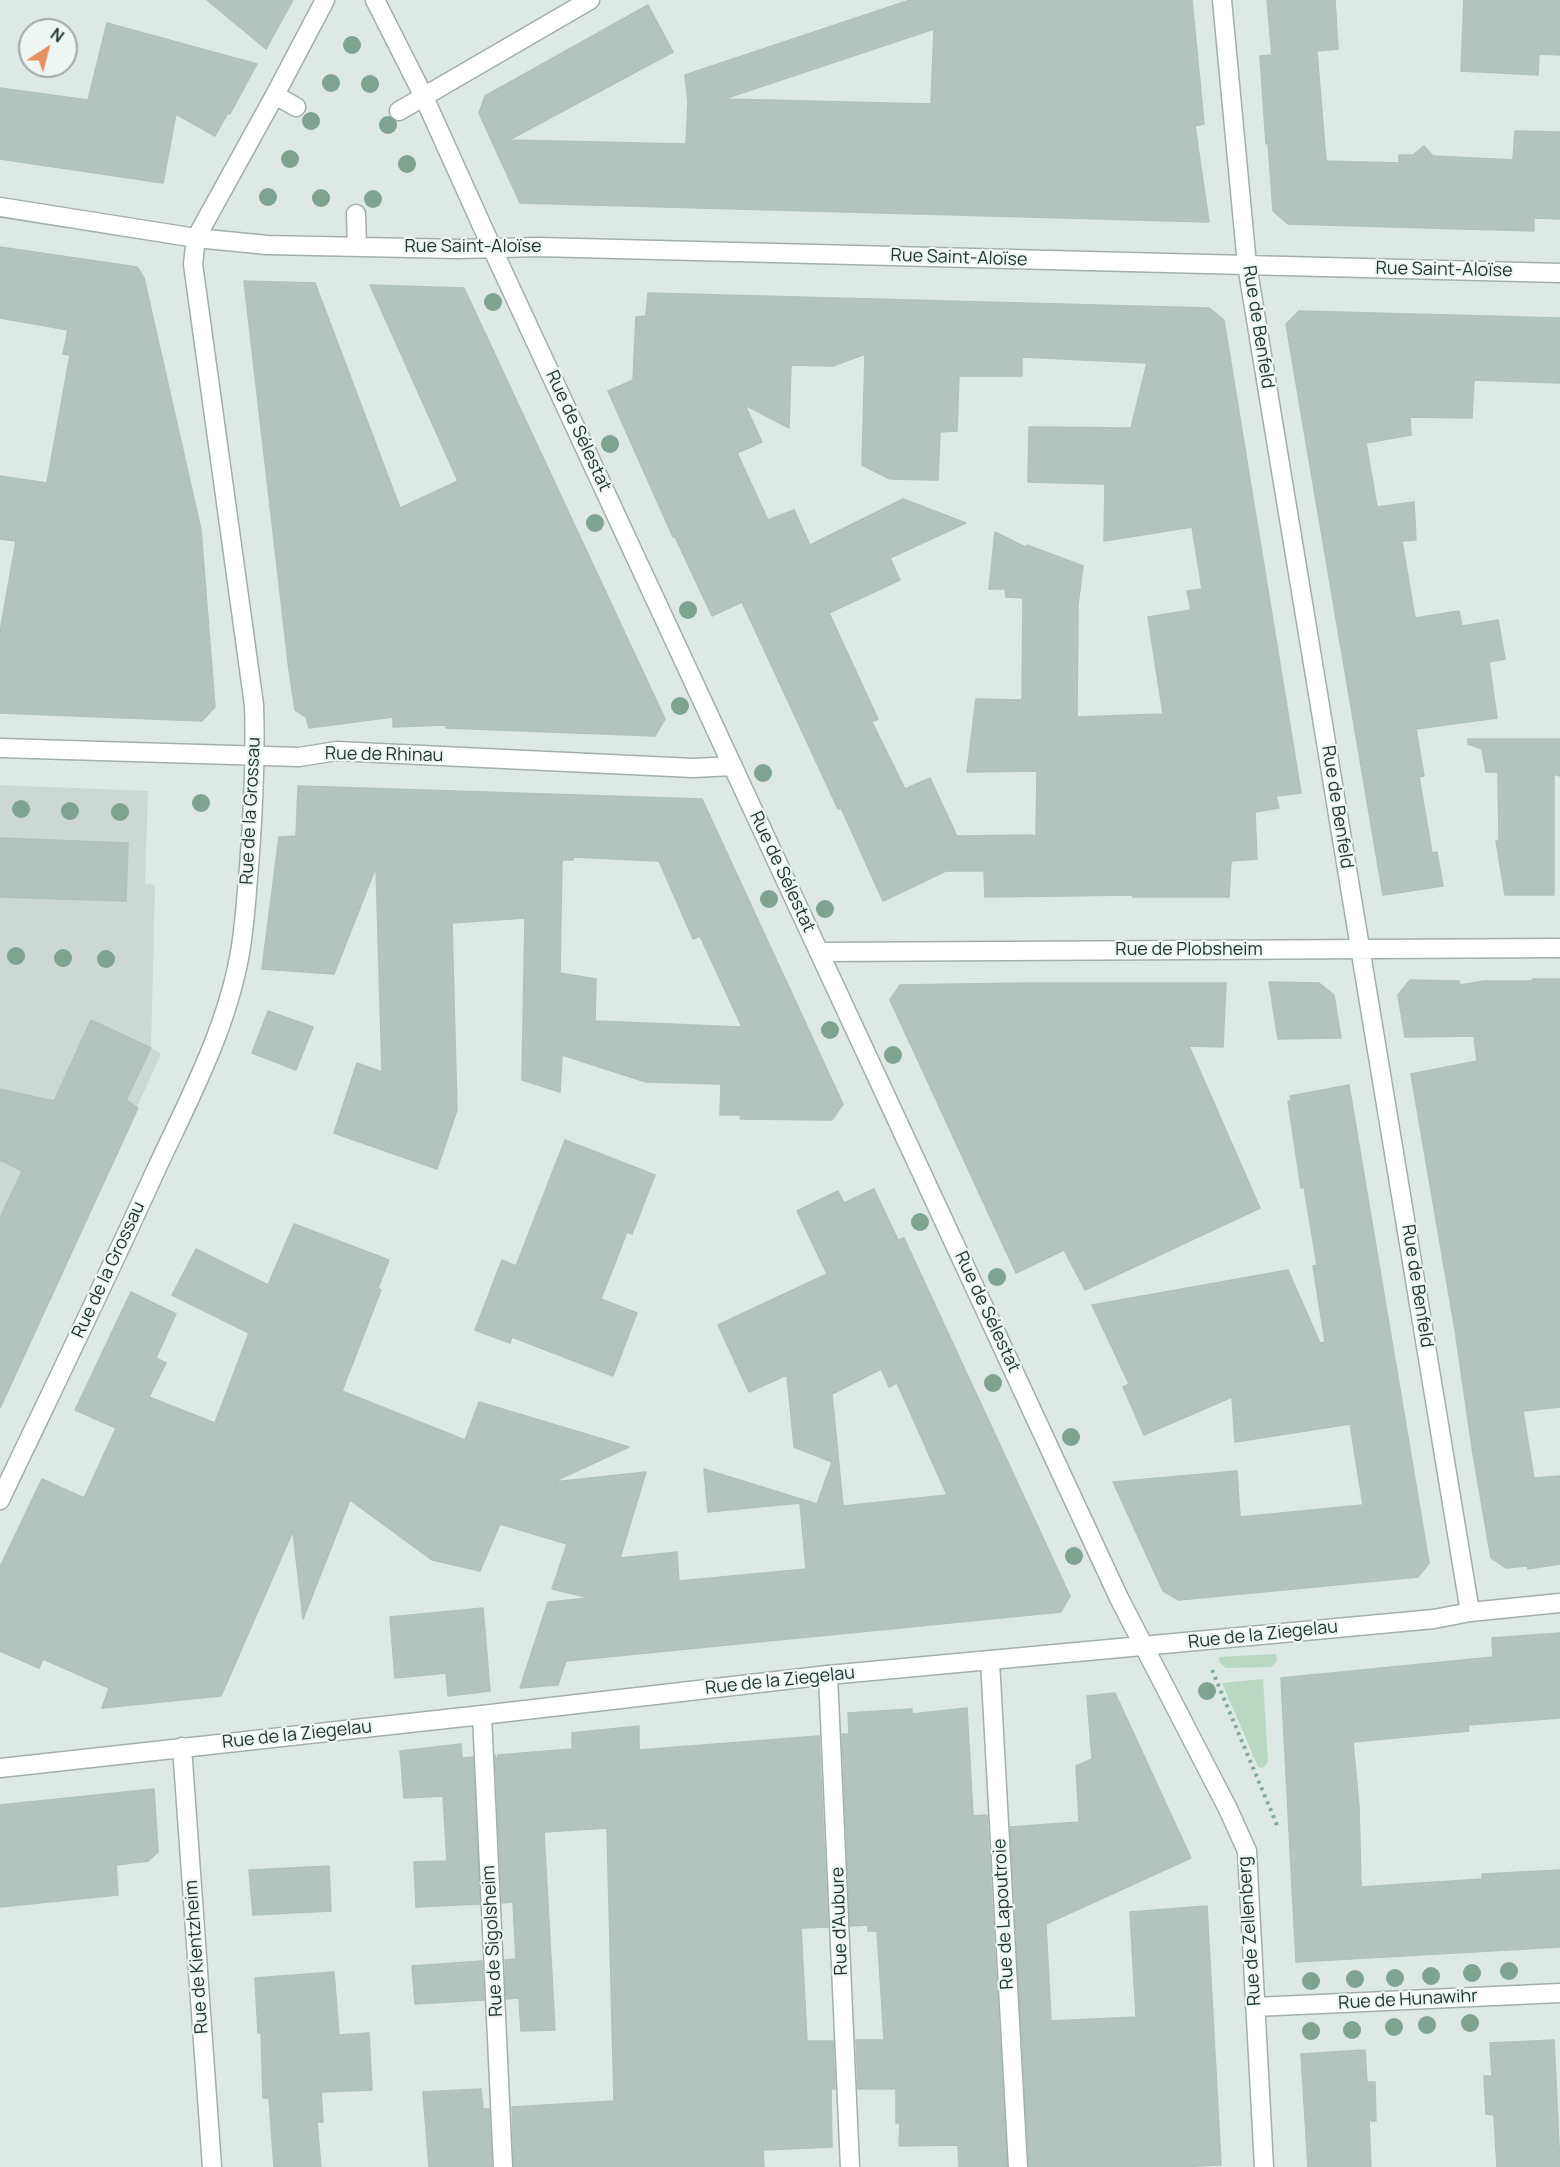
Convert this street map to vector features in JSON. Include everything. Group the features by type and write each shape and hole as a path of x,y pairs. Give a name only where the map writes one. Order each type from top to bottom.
{"street":[{"name":"Rue de la Grossau","path":"0,1500 201,1072 228,1004 239,959 244,925 256,756 254,705 194,278 196,238 325,0"},
{"name":"Rue de Sélestat","path":"375,0 423,95 1119,1598 1145,1646"},
{"path":"399,111 590,0"},
{"name":"Rue de Benfeld","path":"1222,0 1247,265 1470,1612"},
{"path":"275,95 296,107"},
{"name":"Rue Saint-Aloïse","path":"0,207 196,238 267,245 538,247 1560,273"},
{"path":"356,214 357,247"},
{"name":"Rue de Rhinau","path":"0,748 298,757 337,751 693,768 733,766"},
{"name":"Rue de Plobsheim","path":"819,952 1560,948"},
{"name":"Rue de la Ziegelau","path":"0,1768 828,1675 1434,1619 1470,1612 1560,1603"},
{"name":"Rue de Zellenberg","path":"1145,1646 1247,1851 1264,2167"},
{"name":"Rue de Lapoutroie","path":"990,1661 1018,2167"},
{"name":"Rue d'Aubure","path":"828,1675 850,2167"},
{"name":"Rue de Sigolsheim","path":"482,1715 503,2167"},
{"name":"Rue de Kientzheim","path":"182,1747 212,2167"},
{"name":"Rue de Hunawihr","path":"1255,2007 1560,1993"}],"path":[{"path":"1210,1665 1277,1825"}],"shaded area":[{"path":"0,785 148,791 145,884 155,885 151,1048 161,1054 0,1408"}],"green space":[{"path":"1276,1654 1277,1661 1271,1667 1226,1668 1220,1663 1219,1657"},
{"path":"1263,1679 1268,1762 1263,1768 1258,1767 1222,1683"}],"building":[{"path":"207,0 293,0 266,49"},
{"path":"910,0 1192,0 1204,124 1195,126 1209,222 520,203 479,113 485,96 648,5 673,52 509,140 686,144 688,102 685,75","holes":["934,29 931,104 724,99"]},
{"path":"1267,0 1335,0 1338,49 1317,51 1326,161 1399,163 1399,155 1413,155 1424,146 1433,156 1513,160 1515,131 1560,132 1560,219 1534,218 1534,231 1288,224 1273,211 1268,142 1266,144 1260,56 1272,55"},
{"path":"1464,0 1560,0 1560,55 1539,54 1538,75 1461,71"},
{"path":"107,23 257,64 230,114 228,113 215,136 176,114 163,183 0,159 0,88 88,100"},
{"path":"0,247 137,267 144,278 201,530 215,707 202,721 0,713 0,632 16,541 0,539 0,476 47,483 70,355 63,354 68,330 0,318"},
{"path":"244,281 315,283 400,508 458,481 370,285 464,288 665,719 655,736 446,728 446,725 393,727 393,717 309,728 306,717 295,710 289,670"},
{"path":"648,293 1209,308 1224,320 1301,793 1276,796 1279,808 1255,812 1257,859 1231,861 1229,897 1133,897 1133,895 985,897 984,871 946,871 883,901 742,602 712,616 673,537 608,391 633,380 636,317 646,316","holes":["865,354 862,465 890,479 938,480 940,432 957,431 959,376 1022,376 1022,357 1147,363 1131,428 1029,427 1028,482 1105,484 1104,541 1192,527 1202,589 1187,591 1191,610 1148,617 1163,714 1077,717 1078,605 1083,566 1027,545 1027,548 995,532 989,589 1005,589 1006,597 1023,598 1022,700 976,699 967,772 1037,771 1036,835 957,836 930,778 905,789 872,722 878,719 829,613 900,580 890,558 966,523 903,499 810,545 794,510 768,520 737,453 762,442 745,405 789,428 791,365 833,366"]},
{"path":"1299,311 1560,318 1560,383 1474,380 1472,418 1410,417 1411,435 1366,443 1377,507 1414,502 1416,540 1402,541 1415,618 1459,611 1462,626 1498,620 1505,659 1489,662 1497,718 1416,729 1424,776 1419,777 1432,853 1437,852 1443,886 1383,895 1286,324"},
{"path":"1468,739 1560,739 1560,776 1554,774 1554,895 1505,895 1496,841 1499,841 1498,772 1486,772 1482,749 1468,744"},
{"path":"298,786 702,799 843,1104 832,1120 740,1119 741,1115 720,1115 721,1084 646,1082 562,1055 560,1092 522,1080 525,918 452,923 457,1110 437,1169 334,1133 357,1063 382,1072 376,867 334,974 262,969 279,837 296,836","holes":["573,857 659,861 693,939 700,936 742,1027 595,1021 596,979 560,973 562,860 573,860"]},
{"path":"0,838 128,843 126,901 0,897"},
{"path":"1533,979 1560,979 1560,1407 1523,1411 1534,1478 1560,1476 1560,1564 1528,1569 1527,1566 1506,1568 1491,1558 1411,1074 1477,1061 1474,1036 1405,1037 1398,995 1410,980 1459,981 1460,985 1484,981 1531,981"},
{"path":"1269,982 1319,983 1334,995 1341,1038 1278,1039"},
{"path":"1226,983 1223,1047 1189,1046 1260,1208 1085,1290 1064,1250 1016,1273 890,1000 900,985"},
{"path":"268,1011 313,1027 296,1070 252,1053"},
{"path":"91,1020 151,1048 126,1100 138,1108 0,1408 0,1218 22,1171 0,1160 0,1089 54,1101"},
{"path":"1349,1085 1429,1563 1418,1577 1179,1600 1163,1591 1113,1482 1237,1471 1240,1517 1363,1505 1350,1424 1235,1442 1232,1397 1144,1435 1123,1387 1129,1384 1092,1305 1288,1270 1320,1343 1325,1342 1313,1266 1317,1265 1304,1187 1301,1188 1288,1101 1291,1101 1290,1096"},
{"path":"565,1140 655,1175 632,1234 627,1232 601,1299 637,1313 613,1376 512,1337 510,1343 475,1330 502,1260 516,1266"},
{"path":"874,1189 898,1240 904,1238 1070,1596 1061,1612 566,1661 558,1685 520,1688 548,1602 590,1598 552,1589 567,1544 500,1524 480,1571 432,1560 350,1500 303,1619 293,1531 221,1696 102,1708 109,1688 43,1659 39,1668 0,1651 0,1567 42,1479 84,1498 116,1428 75,1410 131,1292 176,1314 156,1358 166,1363 149,1397 215,1423 249,1333 172,1295 196,1249 268,1285 294,1224 389,1260 378,1288 381,1290 342,1391 465,1440 479,1402 629,1447 553,1482 646,1472 620,1558 677,1552 679,1581 806,1569 800,1503 708,1512 704,1469 817,1504 832,1462 794,1447 787,1375 749,1392 718,1325 827,1274 797,1211 838,1191 844,1203","holes":["881,1369 889,1387 897,1383 947,1495 843,1506 832,1394"]},
{"path":"483,1608 490,1691 448,1696 446,1673 395,1678 390,1617"},
{"path":"1560,1633 1560,1718 1468,1725 1469,1731 1353,1742 1359,1807 1361,1887 1482,1879 1482,1874 1560,1870 1560,1947 1296,1962 1281,1678 1493,1657 1492,1638"},
{"path":"1115,1693 1191,1858 1046,1924 1051,2021 1136,2017 1130,1912 1207,1906 1221,2165 1029,2167 1010,1827 1079,1822 1076,1766 1092,1759 1087,1696"},
{"path":"967,1708 973,1816 987,1815 1007,2167 959,2167 958,2145 899,2146 900,2123 896,2123 896,2089 858,2089 856,2040 884,2040 877,1931 868,1931 868,1925 850,1926 842,1734 849,1734 848,1713 912,1709 912,1714"},
{"path":"639,1726 639,1750 819,1736 828,1927 801,1928 807,2041 833,2041 835,2089 831,2089 832,2147 763,2150 764,2167 514,2167 512,2107 614,2101 607,1828 544,1832 555,2030 521,2031 519,1998 506,1999 505,1960 516,1959 513,1902 502,1903 495,1755 496,1761 498,1755 572,1749 572,1733"},
{"path":"461,1744 462,1758 473,1757 480,1904 416,1907 414,1862 447,1861 443,1796 404,1798 400,1751"},
{"path":"154,1789 158,1852 148,1861 116,1865 118,1895 0,1907 0,1805"},
{"path":"329,1866 331,1911 253,1915 249,1870"},
{"path":"482,1961 484,2000 415,2004 412,1966"},
{"path":"334,1972 339,2035 369,2033 372,2090 321,2092 323,2122 317,2122 321,2167 274,2167 269,2098 263,2098 261,2032 258,2033 255,1978"},
{"path":"1554,2040 1560,2167 1497,2167 1494,2115 1486,2114 1484,2076 1492,2076 1490,2043"},
{"path":"1365,2050 1367,2082 1375,2082 1376,2121 1369,2121 1371,2167 1308,2167 1301,2054"},
{"path":"481,2089 483,2109 489,2109 492,2167 429,2167 423,2092"}]}
